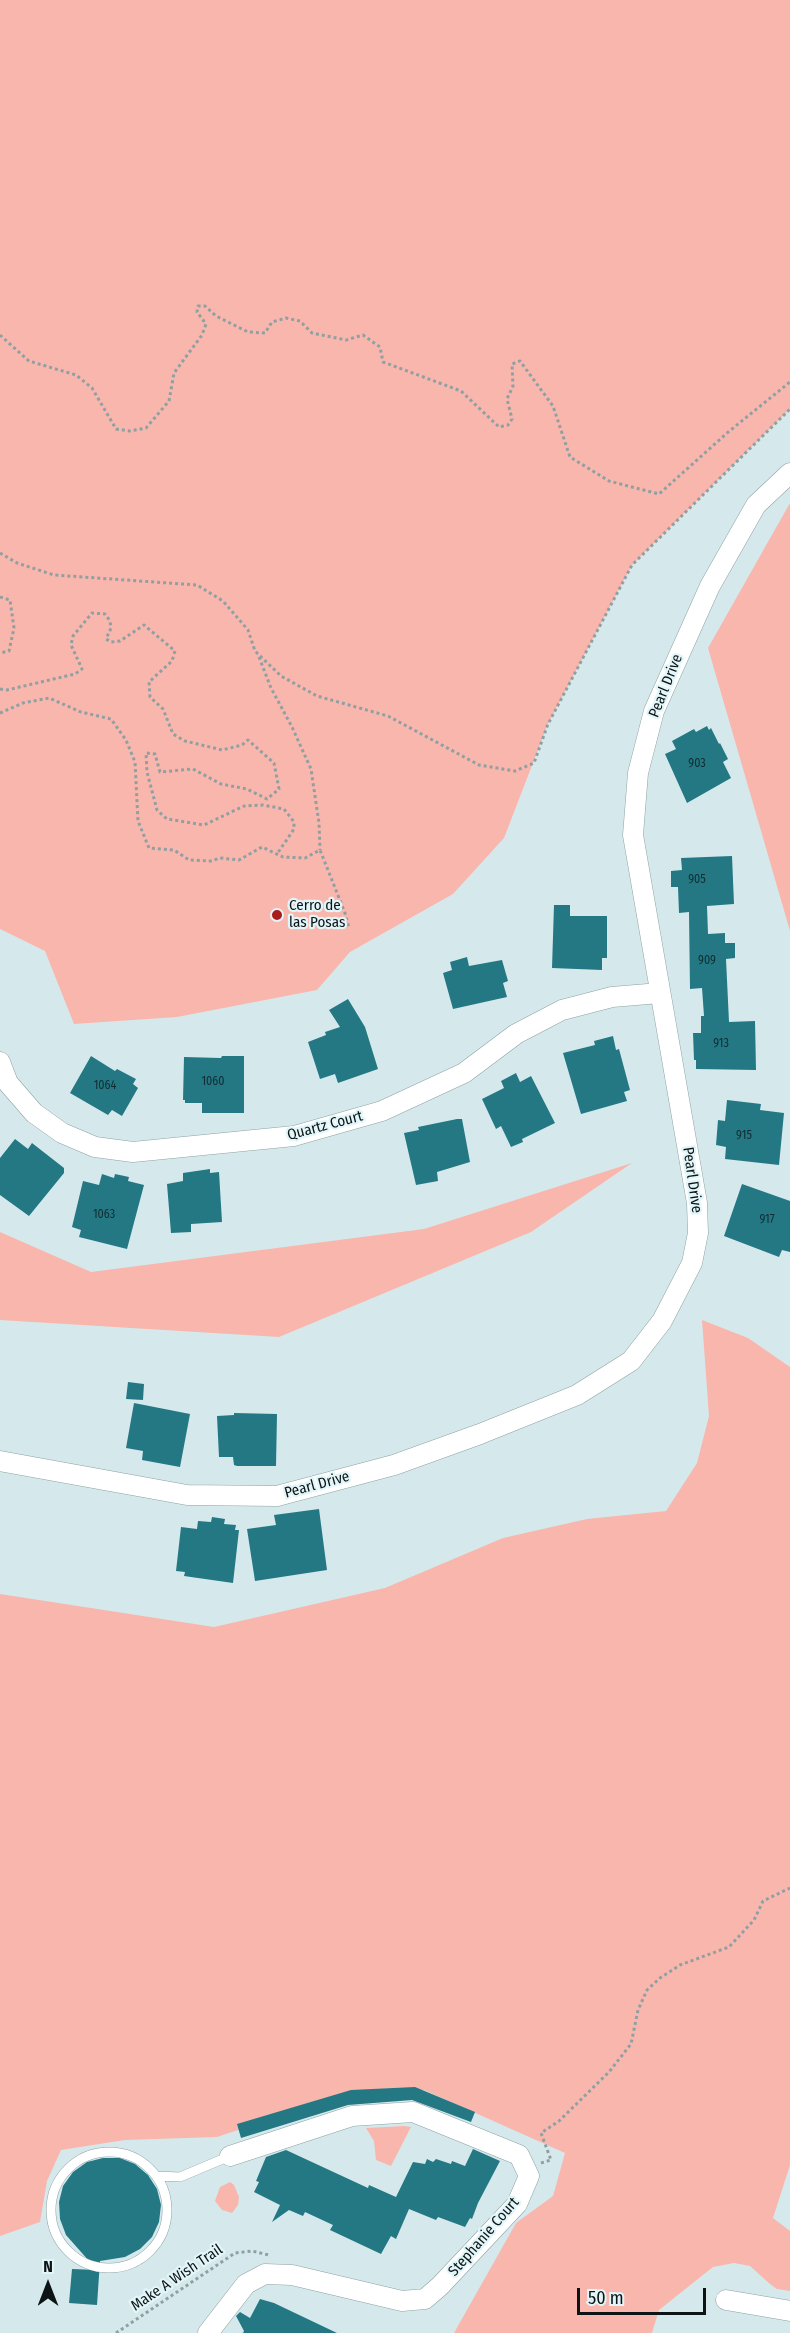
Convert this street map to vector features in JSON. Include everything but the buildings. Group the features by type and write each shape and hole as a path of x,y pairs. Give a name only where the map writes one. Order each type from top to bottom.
{"street":[{"name":"Pearl Drive","path":"0,1461 187,1495 277,1496 394,1465 577,1395 630,1361 662,1322 692,1263 698,1233 697,1203 633,835 638,773 654,711 710,586 756,505 790,473"},
{"name":"Quartz Court","path":"0,1062 8,1083 34,1113 62,1133 95,1147 133,1152 282,1138 382,1111 435,1087 464,1073 516,1034 561,1010 612,997 660,993"},
{"name":"Stephanie Court","path":"230,2156 352,2116 413,2112 519,2155 529,2176 517,2204 440,2286 425,2298 402,2301 292,2275 270,2274"},
{"path":"208,2333 246,2284 265,2274 270,2274"},
{"path":"726,2300 790,2311"}],"lane":[{"path":"157,2176 165,2193 168,2212 164,2230 154,2247 140,2259 122,2267 103,2268 85,2263 69,2253 57,2238 51,2220 51,2200 57,2181 69,2166 86,2155 106,2151 125,2153 143,2162 157,2176 180,2177 230,2156"}],"path":[{"path":"0,335 29,361 76,375 93,388 116,429 130,431 146,428 168,401 174,374 202,335 206,324 197,312 198,306 205,306 216,316 248,332 265,333 272,322 286,318 300,321 312,333 345,340 363,335 380,347 383,362 461,391 499,427 508,425 512,419 507,399 513,386 512,364 520,361 553,406 570,458 609,481 659,494 727,433 790,382"},
{"path":"258,654 281,676 317,696 388,716 479,765 515,771 534,763 548,724 632,565 790,409"},
{"path":"0,553 17,563 54,575 197,585 229,608 248,630 271,688 311,769 319,823 320,850 349,928"},
{"path":"0,597 10,600 14,628 9,651 0,653"},
{"path":"0,689 7,690 75,674 82,669 71,645 73,636 92,613 105,614 110,621 111,628 106,639 111,642 120,641 144,625 175,651 172,661 149,682 150,697 163,709 173,734 185,741 222,750 242,745 248,740 274,763 279,789 267,799 247,789 221,784 193,769 160,772 155,753 146,753 147,772 157,810 167,819 204,825 244,806 263,805 284,809 294,822 294,829 277,854"},
{"path":"0,713 23,704 49,698 81,712 111,719 126,740 135,762 138,820 149,848 174,850 189,860 211,861 220,858 239,860 262,847 283,856 305,858 320,850"},
{"path":"551,2160 541,2133 559,2121 609,2072 631,2044 638,2010 647,1990 680,1965 729,1947 754,1920 763,1901 790,1888"},
{"name":"Make A Wish Trail","path":"116,2333 235,2253 252,2251 271,2256 270,2274"}],"shaded area":[{"path":"0,0 790,0 790,409 632,565 548,724 504,838 453,894 350,952 317,990 177,1017 74,1024 45,951 0,929"},
{"path":"790,503 790,931 708,648"},
{"path":"632,1163 531,1232 279,1337 0,1320 0,1232 91,1272 424,1229"},
{"path":"702,1320 748,1338 790,1367 790,2165 773,2218 790,2231 790,2291 777,2289 750,2266 734,2263 713,2267 659,2310 652,2333 454,2333 516,2223 553,2196 565,2153 424,2090 358,2090 217,2137 125,2140 61,2150 47,2181 40,2222 0,2236 0,1594 214,1627 385,1588 503,1538 587,1519 666,1511 697,1463 709,1416"},
{"path":"411,2127 391,2166 376,2160 374,2141 366,2128"},
{"path":"230,2182 234,2185 239,2197 238,2205 232,2213 222,2210 215,2201 220,2187"}],"place":[{"name":"Cerro de las Posas","path":"277,915"}]}
